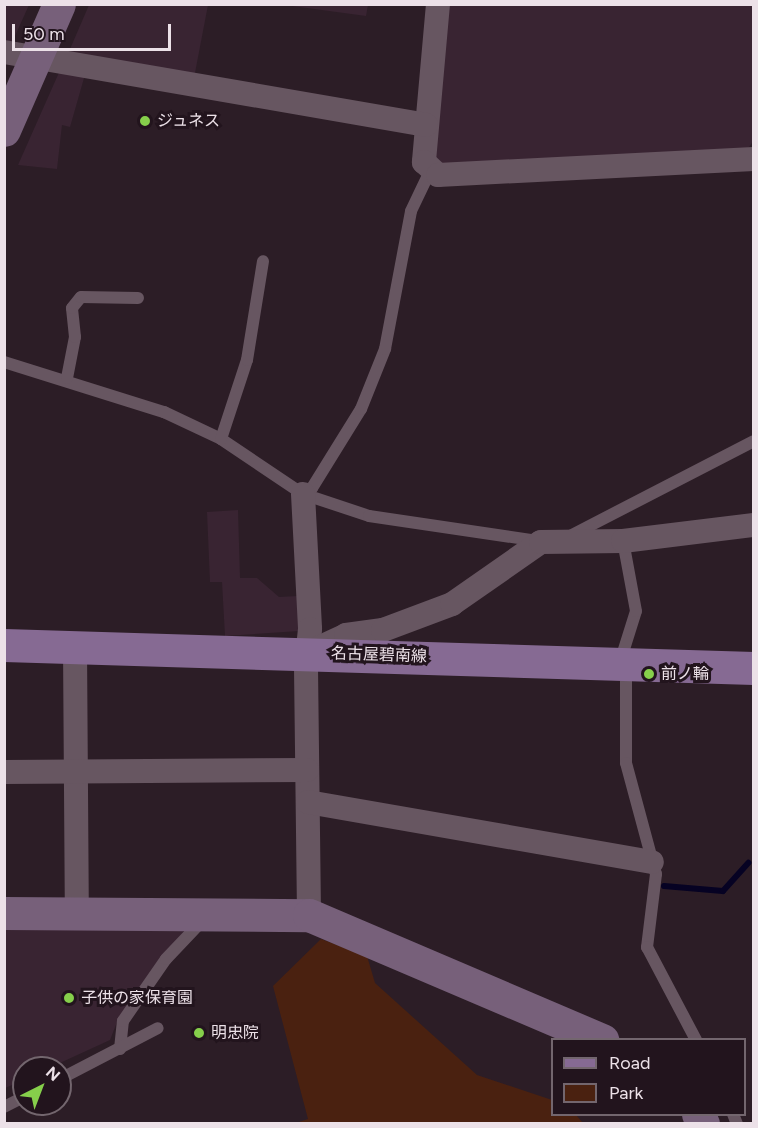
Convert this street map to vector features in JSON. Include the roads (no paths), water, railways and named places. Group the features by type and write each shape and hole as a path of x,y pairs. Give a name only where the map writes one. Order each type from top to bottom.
{"main road":[{"name":"名古屋碧南線","path":"4,645 309,652 753,668"}],"street":[{"path":"4,130 59,4"},
{"path":"438,4 424,162 438,175 753,159"},
{"path":"4,52 36,55 426,125"},
{"path":"303,494 309,652 307,770 309,915"},
{"path":"309,652 346,635 383,630 452,604 552,541 623,540 753,525"},
{"path":"75,647 77,913"},
{"path":"4,772 307,770"},
{"path":"308,802 652,862"},
{"path":"4,913 309,915 597,1038"}],"lane":[{"path":"303,494 312,488 361,409 385,349 411,211 431,169"},
{"path":"221,439 247,360 263,261"},
{"path":"67,378 75,337 72,308 81,297 138,298"},
{"path":"4,362 67,378 221,439 303,494 395,522 552,541 753,441"},
{"path":"623,540 636,611 623,664 626,763 652,862 656,889 650,960 695,1038"},
{"path":"120,1049 123,1021 166,959 209,914"},
{"path":"72,1073 158,1028"}],"waterway":[{"path":"664,886 723,891 748,863"}],"place":[{"name":"ジュネス","path":"145,121"},
{"name":"前ノ輪","path":"649,674"},
{"name":"子供の家保育園","path":"69,998"},
{"name":"明忠院","path":"199,1033"}]}
